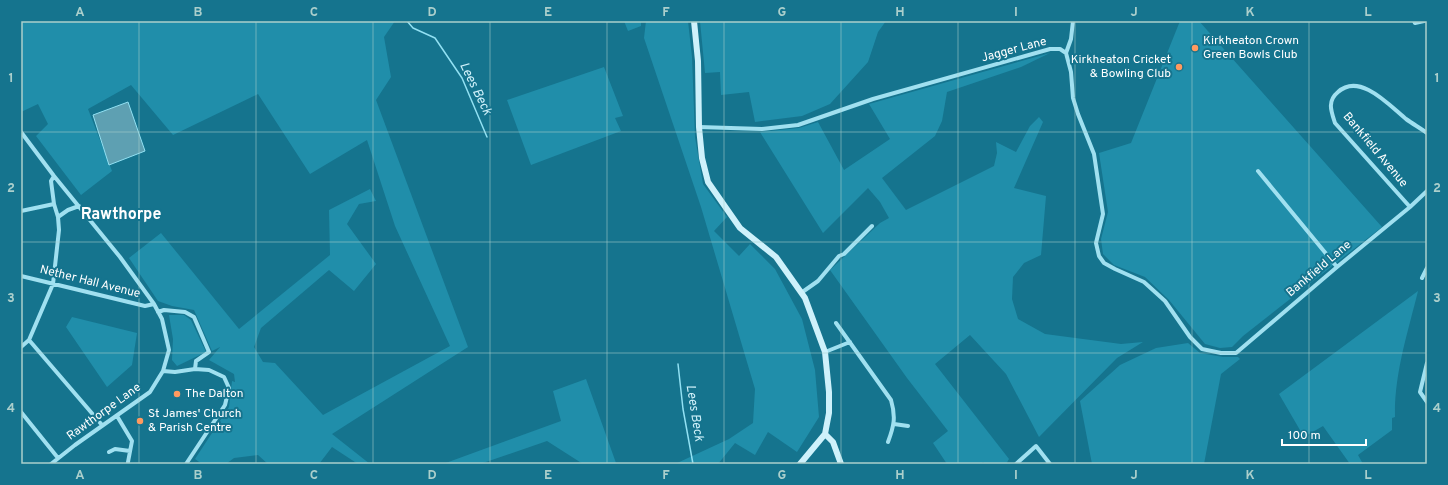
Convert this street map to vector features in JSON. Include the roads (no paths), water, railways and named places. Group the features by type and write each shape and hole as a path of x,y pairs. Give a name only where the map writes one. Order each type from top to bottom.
{"street":[{"path":"694,21 698,61 699,127 702,158 708,182 740,228 776,258 805,298 825,352 830,392 829,413 825,434 800,464"},
{"path":"1066,53 1071,39 1073,21"},
{"path":"1414,21 1415,23 1424,21"},
{"name":"Jagger Lane","path":"699,127 762,129 798,125 873,99 1050,49 1060,49 1066,53"},
{"name":"Bankfield Lane","path":"1066,53 1071,72 1073,98 1094,154 1103,214 1096,243 1099,256 1104,262 1115,269 1144,282 1165,301 1190,337 1202,349 1221,354 1236,353 1410,207 1427,191"},
{"name":"Bankfield Avenue","path":"1410,207 1335,123 1331,110 1331,101 1338,91 1351,85 1361,87 1374,92 1408,120 1427,133"},
{"name":"Rawthorpe Lane","path":"21,133 120,257 154,304 162,319 169,350 163,371 150,392 102,425 51,464"},
{"path":"1258,171 1337,267"},
{"path":"21,347 29,340 53,284 59,230 51,181 54,176"},
{"path":"21,211 54,204"},
{"path":"58,217 68,210 79,206"},
{"path":"801,293 818,281 839,256 844,254 872,226"},
{"path":"1422,278 1427,268"},
{"name":"Nether Hall Avenue","path":"21,276 145,306 154,304"},
{"path":"158,312 164,310 185,312 194,317 209,352 196,361 195,369"},
{"path":"836,323 891,400 894,410 894,424 888,442"},
{"path":"29,340 102,425"},
{"path":"825,352 850,342"},
{"path":"1427,364 1420,392 1427,402"},
{"path":"163,371 175,372 195,369 209,370 224,377 229,388 225,405 186,464"},
{"path":"21,412 58,458"},
{"path":"117,416 132,442 128,462"},
{"path":"894,424 908,426"},
{"path":"825,434 833,442 840,464"},
{"path":"1016,464 1036,446 1050,464"},
{"path":"109,452 115,448 130,451"}],"waterway":[{"name":"Lees Beck","path":"407,21 413,28 435,38 462,78 487,137"},
{"name":"Lees Beck","path":"678,364 683,409 693,464"}],"place":[{"name":"Kirkheaton Crown Green Bowls Club","path":"1195,48"},
{"name":"Kirkheaton Cricket & Bowling Club","path":"1179,67"},
{"name":"The Dalton","path":"177,394"},
{"name":"St James' Church & Parish Centre","path":"140,421"}],"district":[{"name":"Rawthorpe","path":"121,215"}]}
